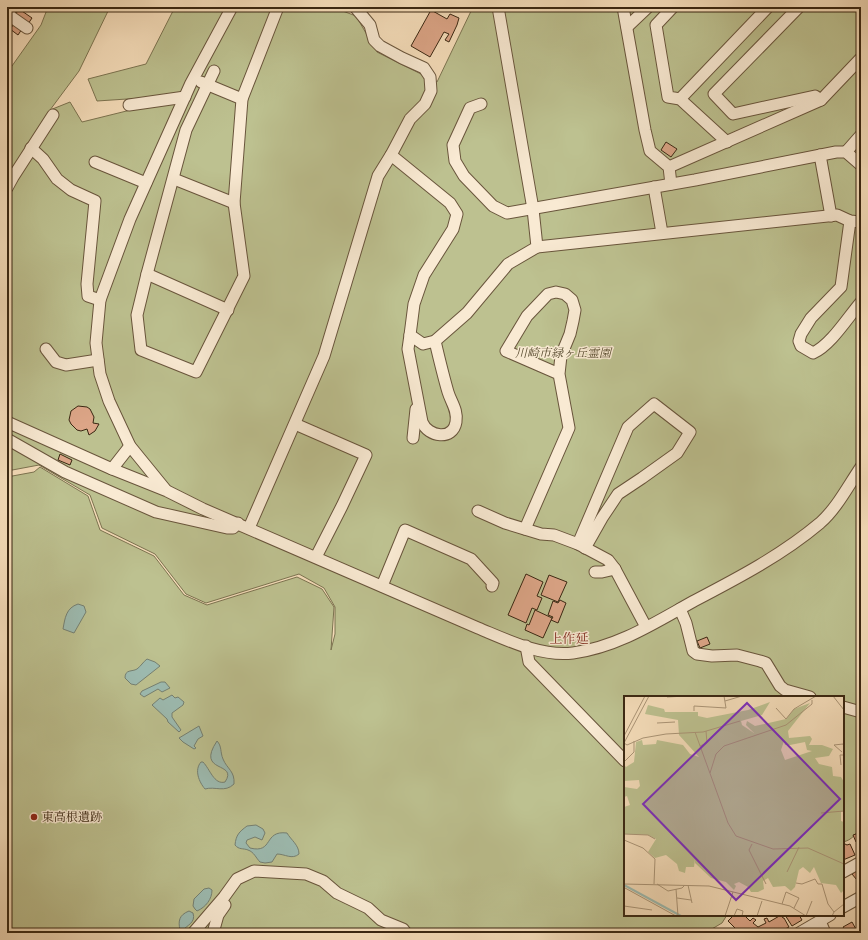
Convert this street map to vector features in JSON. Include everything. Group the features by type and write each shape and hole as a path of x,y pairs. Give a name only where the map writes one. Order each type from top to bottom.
{"street":[{"path":"12,7 7,14 27,28"},
{"path":"167,491 130,446 109,401 100,374 96,343 100,300 130,219 146,183 194,78 232,7"},
{"path":"214,71 186,130 137,315 141,350 196,372 244,276 234,203 242,99 278,7"},
{"path":"248,528 324,356 378,176 410,119 425,104 431,91 430,78 424,68 380,46 374,40 370,25 355,7"},
{"path":"498,7 533,209 537,246"},
{"path":"623,7 650,151 669,167 671,184"},
{"path":"627,27 648,7"},
{"path":"673,7 656,25 668,97 680,99 726,142"},
{"path":"680,99 768,7"},
{"path":"799,7 714,94 733,114 815,96 821,100"},
{"path":"669,167 821,100 861,58"},
{"path":"194,78 242,99"},
{"path":"129,105 185,97"},
{"path":"482,104 470,108 453,145 456,162 464,176 493,206 507,213 671,184 836,152 846,152 861,165"},
{"path":"7,188 53,115"},
{"path":"846,152 861,135"},
{"path":"31,148 42,158 57,179 71,190 95,202 87,284 88,296 100,300"},
{"path":"391,155 450,203 457,214 453,229 424,275 414,304 408,349 422,422 429,432 439,435 450,432 457,421 455,409 449,395 435,341"},
{"path":"820,155 831,216"},
{"path":"95,162 146,183"},
{"path":"174,179 234,203"},
{"path":"654,187 662,234"},
{"path":"408,349 435,341 467,313 508,264 537,246 837,215 856,222 841,287 811,318 801,334 799,341 801,346 813,353 819,351 861,302"},
{"path":"147,274 228,310"},
{"path":"525,529 569,428 560,374 561,356 570,334 575,310 572,300 565,294 556,292 548,294 527,316 506,351 560,374"},
{"path":"410,335 423,344"},
{"path":"46,350 56,362 66,365 98,360"},
{"path":"413,438 417,398"},
{"path":"654,404 690,432 677,453 618,494 582,546 628,427 654,404"},
{"path":"295,424 366,455 316,558"},
{"path":"8,426 167,491 316,558 478,628 546,652 572,653 605,646 636,633 646,626 680,609 778,554 821,523 837,505 861,468"},
{"path":"7,439 65,472 156,512 227,528 233,528 238,523"},
{"path":"112,469 130,446"},
{"path":"478,511 505,523 541,534 554,535 582,546 608,560 615,568 646,626"},
{"path":"382,586 405,530 471,559 493,583 492,586"},
{"path":"595,572 602,572 615,568"},
{"path":"680,609 686,623 693,651 697,654 712,656 737,655 766,663 780,686 785,690 806,696"},
{"path":"526,646 529,662 624,761"},
{"path":"844,707 861,712"},
{"path":"844,871 861,862"},
{"path":"193,933 224,897 237,879 254,871 306,874 323,881 337,892 368,908 382,920 403,929 406,933"},
{"path":"212,933 218,915 226,903 224,897"},
{"path":"844,906 861,897"},
{"path":"799,933 828,916"},
{"path":"820,921 825,933"}],"green space":[{"name":"川崎市緑ヶ丘霊園","path":"48,7 110,7 79,71 50,110 70,102 82,122 171,100 172,96 97,101 88,79 146,64 175,7 341,7 340,10 356,16 377,52 437,82 473,7 861,7 861,826 854,836 844,842 844,696 624,696 624,916 726,916 722,923 705,933 7,933 7,477 34,472 40,467 88,496 100,530 154,556 184,595 207,605 297,577 322,589 334,607 331,650 335,634 335,607 324,588 299,574 206,603 186,594 155,554 102,528 90,495 39,465 7,471 7,73 41,25"}],"water":[{"path":"78,604 84,606 86,612 74,633 63,629 65,617 71,608"},
{"path":"147,659 160,666 136,685 131,684 125,678 126,673 137,669"},
{"path":"161,682 165,682 170,688 162,692 158,689 144,697 140,694 142,691"},
{"path":"172,695 175,698 178,697 184,702 183,705 172,713 172,717 181,730 179,732 152,705 160,698 163,700"},
{"path":"199,726 203,736 198,739 194,746 196,748 194,749 179,738"},
{"path":"217,741 220,745 223,759 232,773 234,784 231,787 224,789 205,789 198,776 198,769 201,762 206,765 212,776 218,781 225,782 228,776 227,771 214,763 211,758 212,751"},
{"path":"256,825 263,829 265,833 262,840 255,837 247,840 246,843 250,848 263,848 274,835 287,833 296,845 299,854 291,857 277,854 272,862 265,863 260,862 250,851 237,847 235,842 240,832 247,826"},
{"path":"209,888 212,890 210,900 197,911 193,906 194,899 204,889"},
{"path":"189,911 193,913 194,916 192,922 182,931 179,927 179,921 183,914"}],"building":[{"path":"19,9 32,18 28,24 15,15"},
{"path":"431,10 447,19 450,14 459,18 449,42 445,40 449,34 444,32 430,57 411,46"},
{"path":"14,24 22,29 18,35 10,29"},
{"path":"666,142 677,149 671,157 661,150"},
{"path":"78,406 87,407 90,409 94,417 93,423 99,424 95,431 89,435 87,429 81,431 77,430 69,420 71,411"},
{"path":"60,454 72,460 70,465 58,460"},
{"path":"526,574 543,582 537,596 542,598 537,610 532,608 526,623 508,615"},
{"path":"549,575 567,582 558,602 541,595"},
{"path":"560,600 566,603 558,623 551,620 553,617 548,615 553,601 558,603"},
{"path":"535,610 552,618 543,638 525,630 527,624 529,625"},
{"path":"707,637 710,644 700,648 697,641"},
{"path":"859,833 861,840 856,842 853,835"},
{"path":"844,844 847,845 850,844 855,855 844,860"},
{"path":"861,868 861,885 852,874"},
{"path":"733,916 745,916 750,921 753,918 756,920 753,923 758,927 766,923 764,919 767,918 769,922 782,916 789,927 778,933 758,933 754,928 749,933 740,933 728,921"},
{"path":"786,916 800,916 802,920 792,926"},
{"path":"852,922 857,931 855,933 847,933 843,927"}],"place":[{"name":"東高根遺跡","path":"34,817"}],"district":[{"name":"上作延","path":"569,638"}]}
